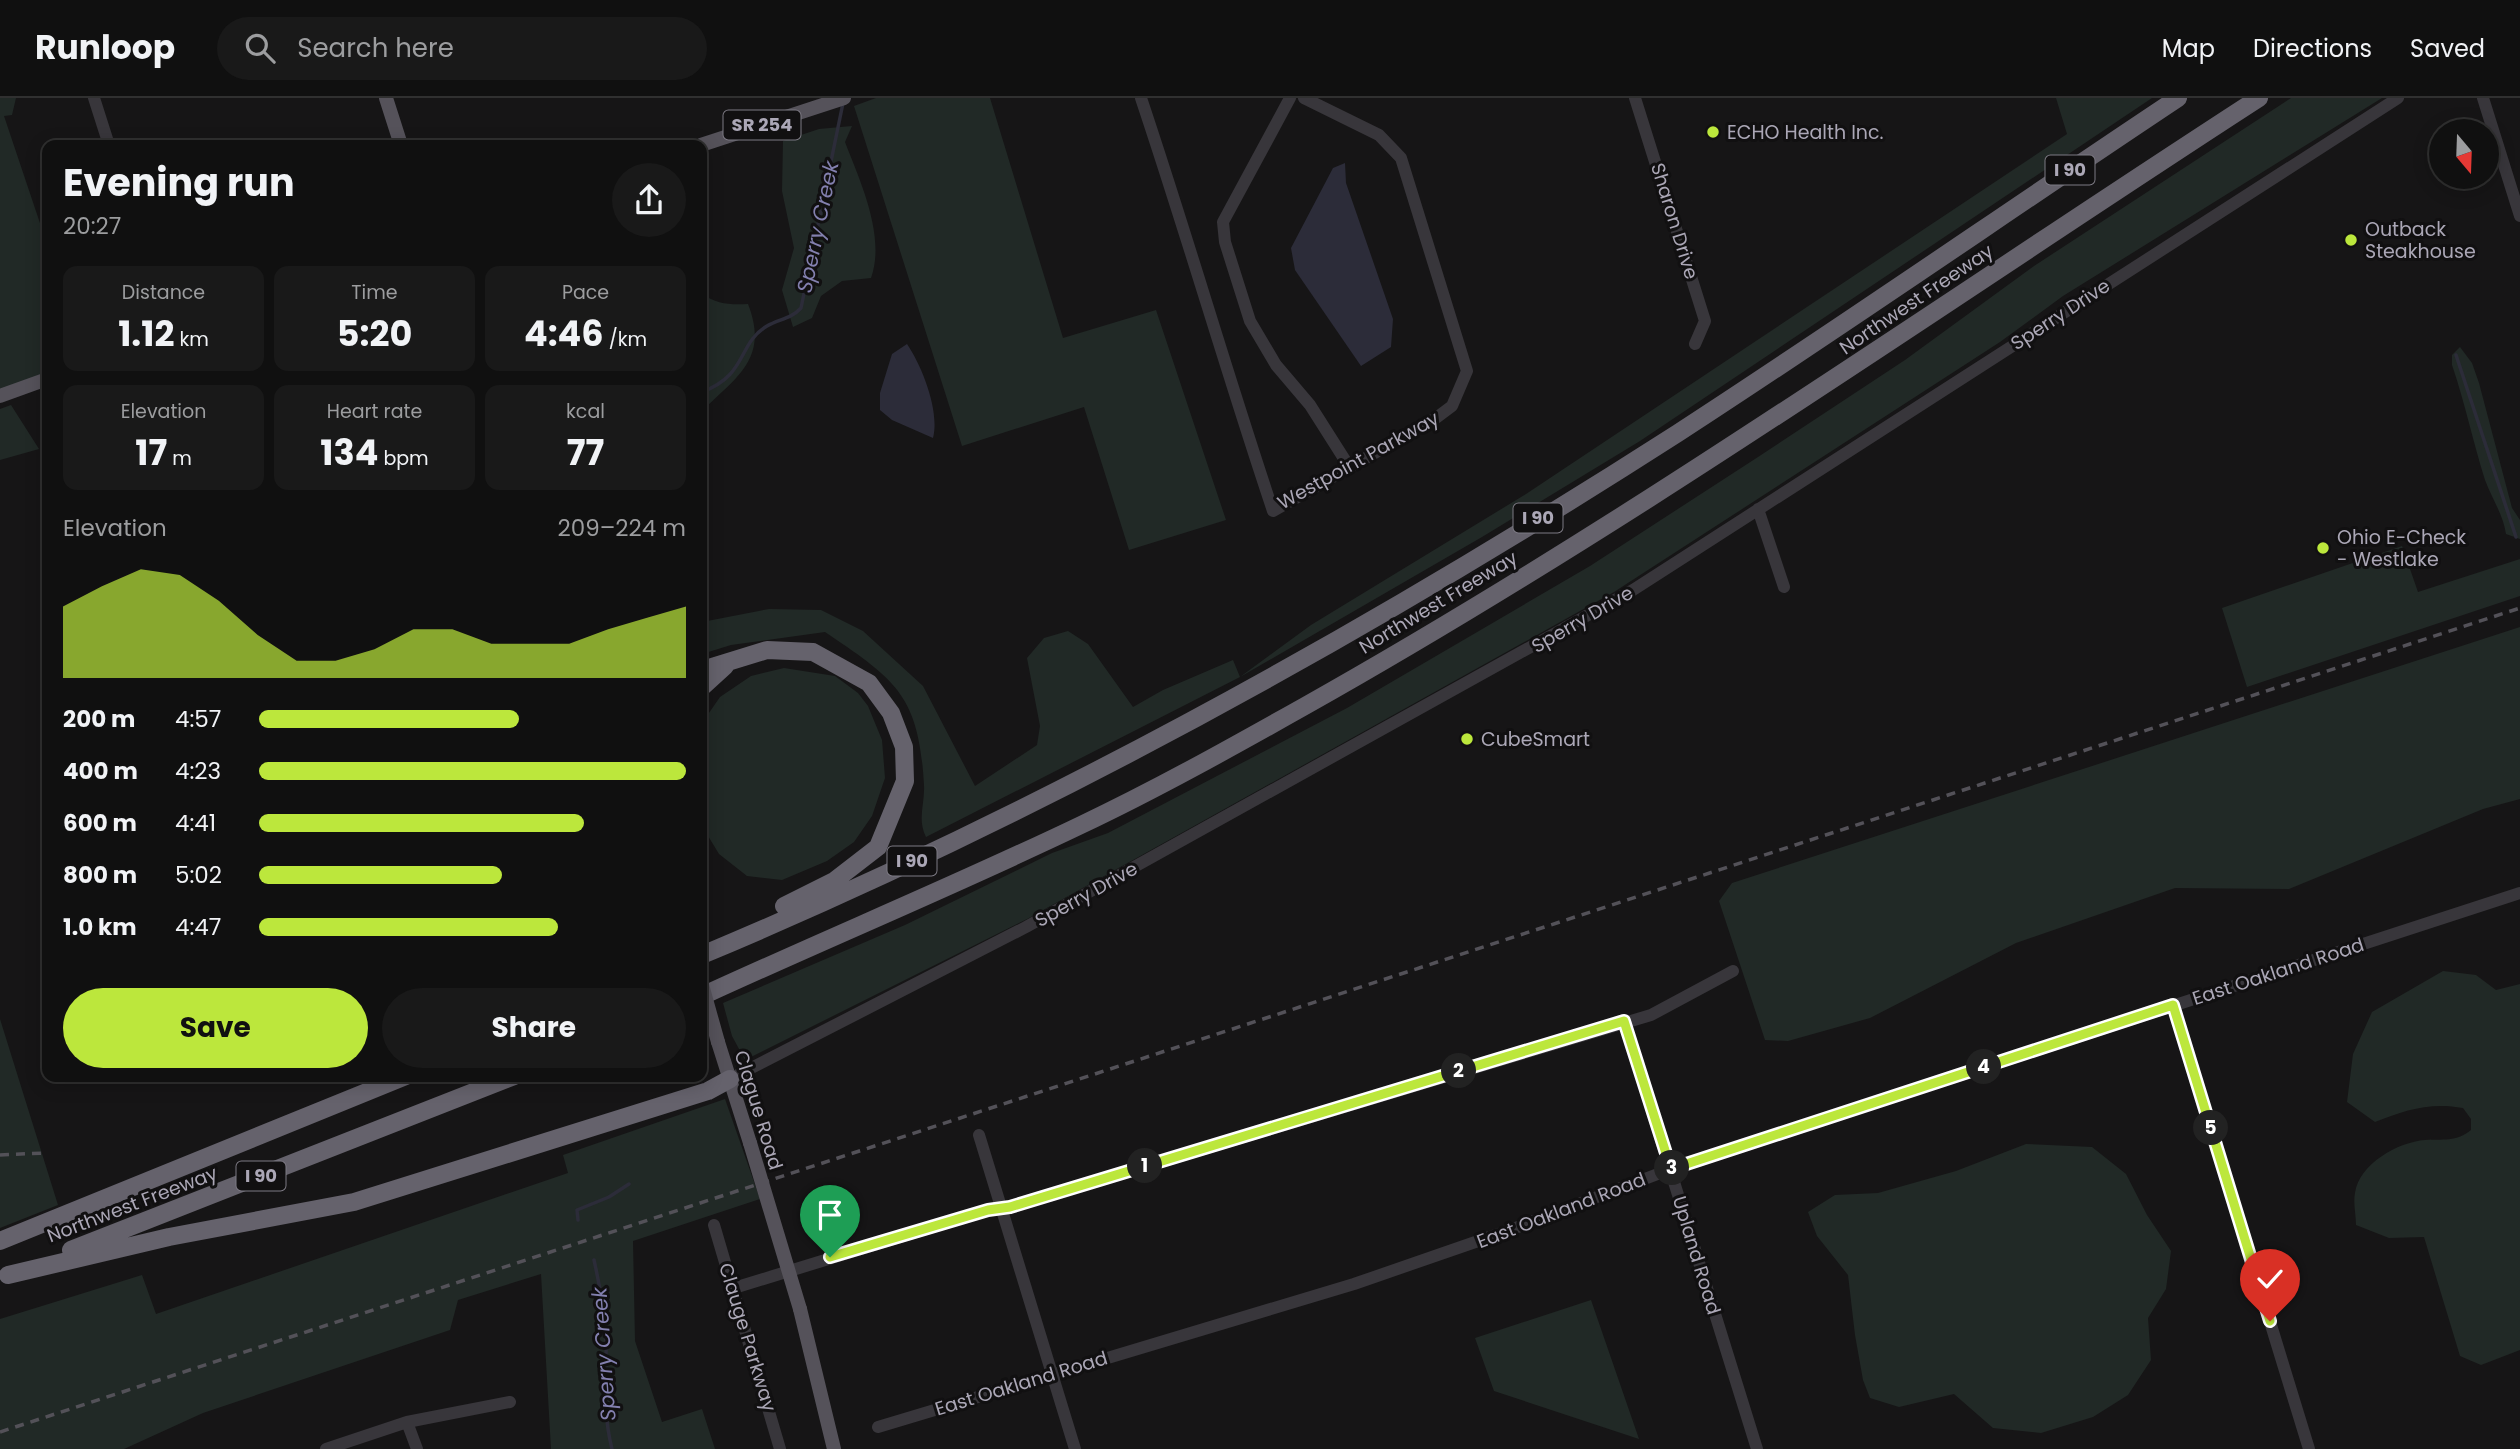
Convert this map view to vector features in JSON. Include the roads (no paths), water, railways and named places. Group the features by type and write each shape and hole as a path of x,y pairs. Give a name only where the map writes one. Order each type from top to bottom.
{"highway":[{"name":"Northwest Freeway","path":"707,953 946,846 1098,769 1365,624 1735,396 2178,98"},
{"name":"Northwest Freeway","path":"707,994 1083,824 1306,705 1565,550 1826,386 2034,243 2259,98"},
{"path":"707,668 738,656 766,650 813,652 869,683 891,713 904,747 905,781 878,847 834,881 771,913 723,946"},
{"path":"707,683 738,656"},
{"path":"4,1277 169,1237 354,1202 708,1091 730,1079"},
{"name":"Northwest Freeway","path":"0,1241 391,1082"},
{"name":"Northwest Freeway","path":"4,1277 499,1082"}],"main road":[{"path":"386,98 399,140"},
{"name":"SR 254","path":"707,143 844,98"},
{"path":"0,396 42,381"},
{"name":"Clague Road","path":"707,1003 800,1309 834,1449"}],"street":[{"path":"94,98 107,140"},
{"name":"Westpoint Parkway","path":"1141,98 1182,223 1216,341 1273,512 1452,406 1467,371 1401,158 1379,135 1304,98"},
{"path":"1290,98 1223,222 1225,242 1250,321 1276,365 1310,405 1350,468"},
{"name":"Sharon Drive","path":"1636,98 1705,321 1695,344"},
{"name":"Sperry Drive","path":"730,1079 1026,927 1633,590 2398,98"},
{"path":"2483,98 2520,216"},
{"path":"1758,509 1784,587"},
{"name":"East Oakland Road","path":"878,1427 1354,1284 1510,1230 1671,1169 2520,893"},
{"path":"734,1288 1651,1015 1733,971"},
{"path":"2173,1005 2309,1449"},
{"name":"Upland Road","path":"1624,1021 1757,1449"},
{"path":"979,1135 1075,1449"},
{"name":"Clauge Parkway","path":"713,1225 780,1449"},
{"path":"326,1449 407,1422 510,1402"},
{"path":"407,1422 416,1449"}],"water":[{"path":"1345,163 1346,183 1393,319 1391,347 1361,366 1295,270 1291,248 1333,168"},
{"path":"907,344 918,364 932,402 935,427 933,438 892,420 880,410 880,393 892,354"}],"waterway":[{"name":"Sperry Creek","path":"707,390 717,385 735,368 757,333 801,308 843,103"},
{"path":"2456,355 2516,537"},
{"path":"578,1220 577,1210 609,1197 629,1184"},
{"name":"Sperry Creek","path":"594,1260 605,1320 606,1408 612,1449"}],"railway":[{"path":"0,1432 2520,608"},
{"path":"0,1155 44,1153"}],"place":[{"name":"ECHO Health Inc.","path":"1713,132"},
{"name":"Outback Steakhouse","path":"2351,240"},
{"name":"Ohio E-Check - Westlake","path":"2323,548"},
{"name":"CubeSmart","path":"1467,739"}]}
